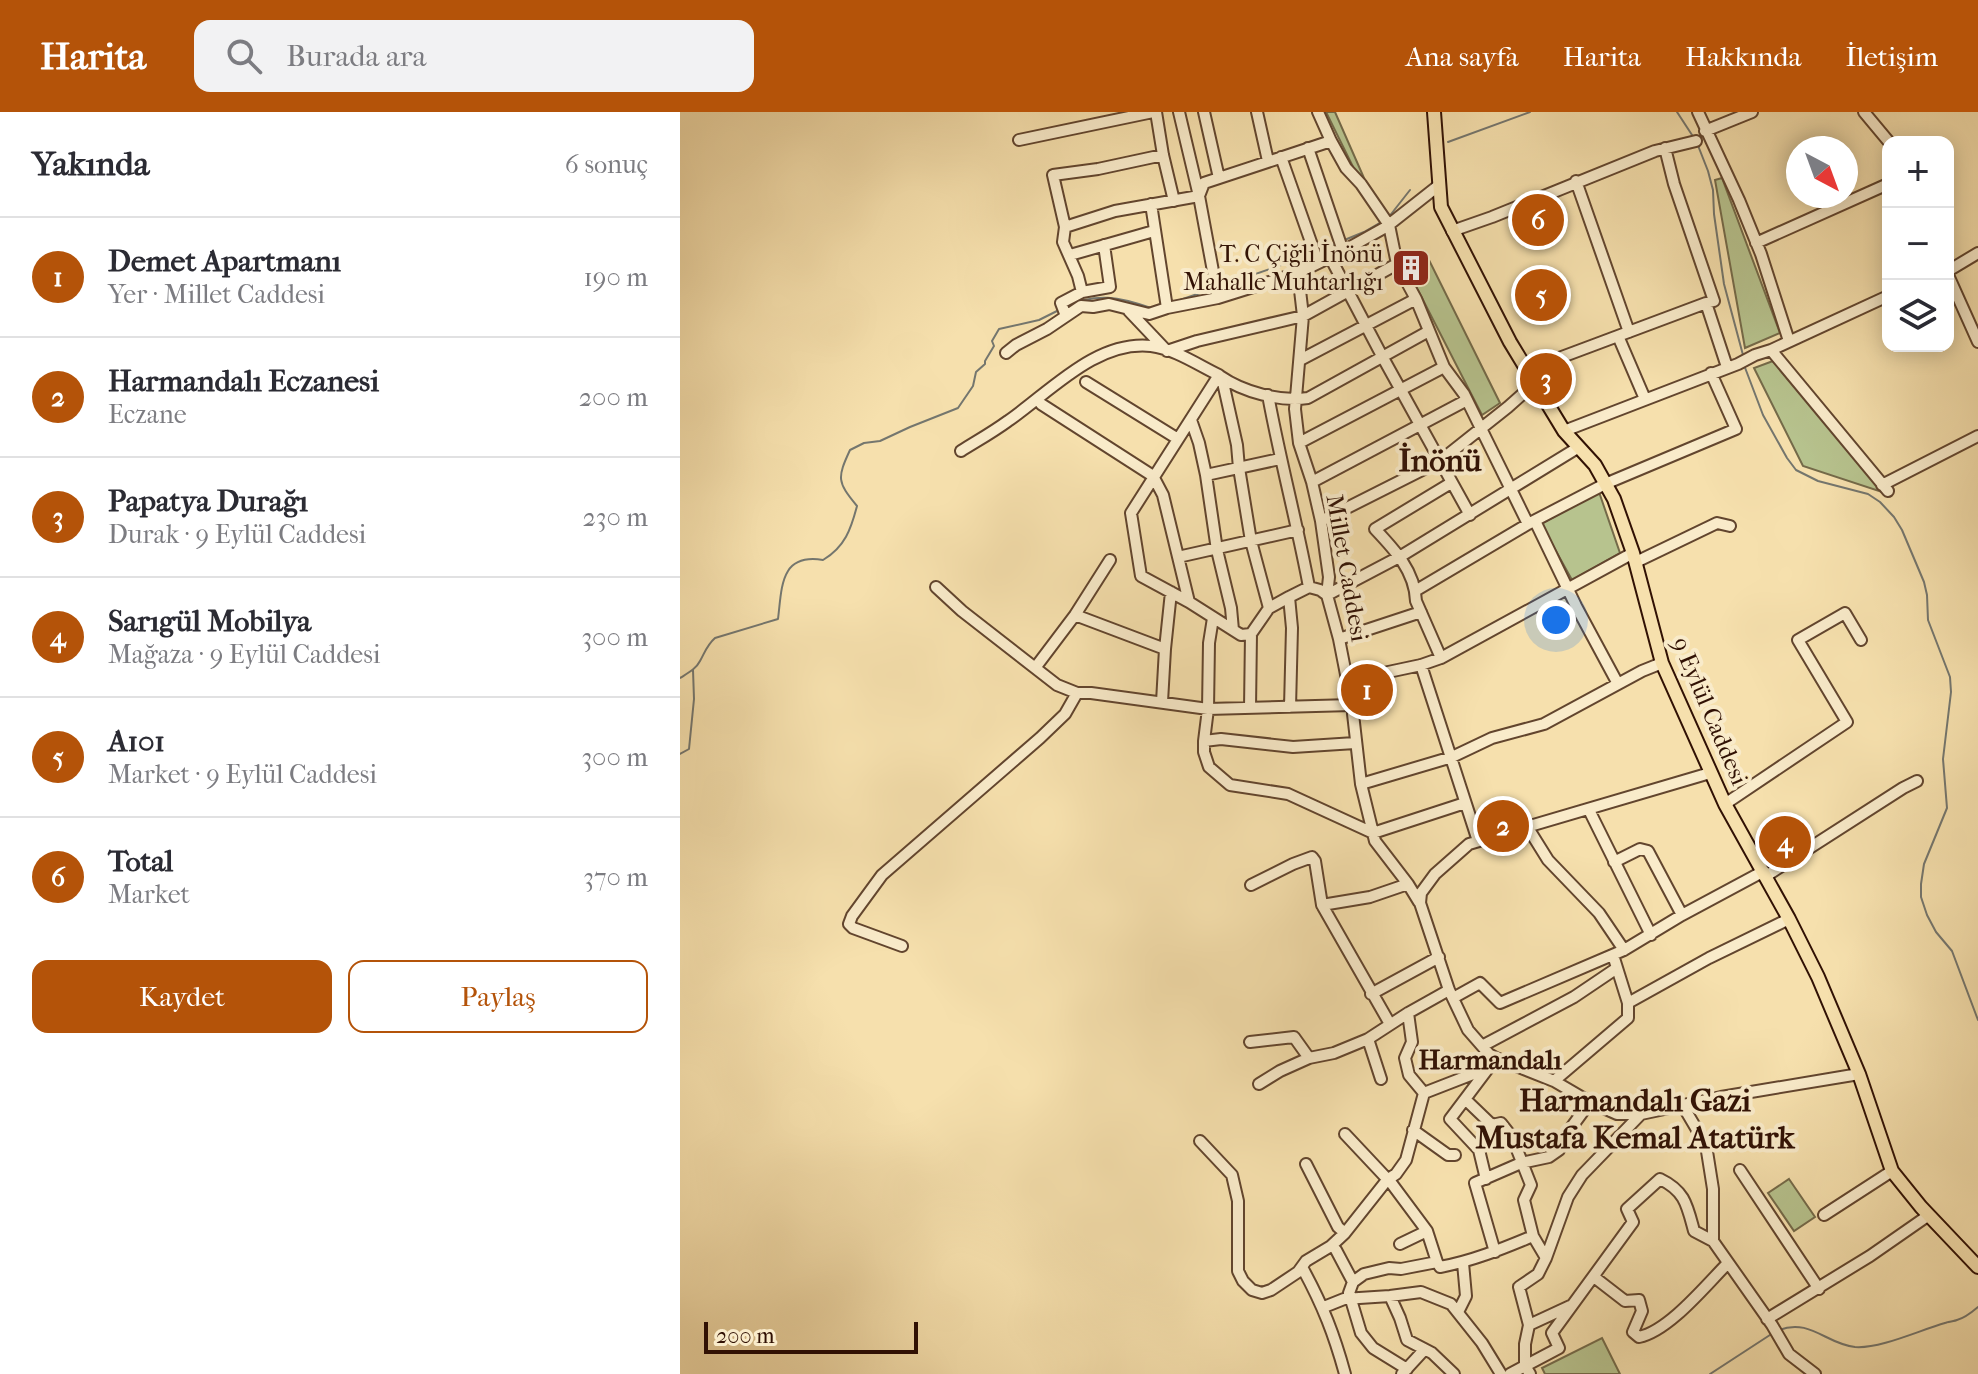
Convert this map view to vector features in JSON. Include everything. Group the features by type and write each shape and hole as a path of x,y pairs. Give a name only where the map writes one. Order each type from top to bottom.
{"main road":[{"name":"9 Eylül Caddesi","path":"1434,112 1441,207 1510,342 1564,431 1595,465 1614,499 1634,558 1662,663 1725,804 1818,977 1859,1074 1892,1171 1978,1267"}],"street":[{"path":"1019,140 1154,112 1174,201"},
{"path":"1179,112 1218,298"},
{"path":"1204,112 1219,178"},
{"path":"1257,112 1268,161"},
{"path":"1318,112 1346,168 1389,225 1397,264 1416,299 1444,367 1467,400 1510,488 1532,522 1618,684"},
{"path":"1698,112 1739,200 1789,341"},
{"path":"1705,131 1752,112"},
{"path":"1864,112 1884,136"},
{"path":"1199,196 1204,183 1331,141"},
{"path":"1452,231 1665,148 1696,141"},
{"path":"1308,148 1340,245"},
{"path":"1527,370 1714,301 1674,184 1665,148"},
{"path":"1082,292 1063,242 1065,227 1053,175 1163,155"},
{"path":"1281,157 1315,256"},
{"path":"1576,181 1645,399"},
{"path":"1330,257 1340,245 1389,225 1438,186"},
{"path":"1756,243 1882,187"},
{"path":"1065,227 1115,211 1199,196"},
{"path":"1151,204 1166,305"},
{"path":"1070,255 1154,231"},
{"path":"1006,353 1030,339 1082,292 1110,287 1104,245"},
{"path":"1954,269 1978,253"},
{"path":"1064,311 1109,304 1149,314 1166,305 1218,298 1298,273 1315,256 1330,257"},
{"path":"1330,257 1470,515"},
{"path":"1167,351 1303,316 1397,264"},
{"name":"Millet Caddesi","path":"1298,273 1303,316 1295,409 1299,443 1321,521 1329,577 1327,595 1352,705 1361,784 1375,841 1420,903 1451,994 1468,1030 1489,1053"},
{"path":"1951,280 1978,342"},
{"path":"1300,360 1416,299"},
{"path":"1564,431 1771,350 1882,299"},
{"path":"1706,303 1732,365"},
{"path":"1128,310 1167,351"},
{"path":"961,451 1107,351 1137,345 1155,347 1254,392 1296,399 1320,392 1429,331"},
{"path":"1771,350 1885,488 1978,436"},
{"path":"1299,443 1444,367"},
{"path":"1415,591 1532,522 1605,484 1736,429 1711,373"},
{"path":"1220,376 1131,513 1134,539 1141,576 1241,635 1251,634"},
{"path":"1220,376 1237,445 1251,541 1269,608"},
{"path":"1086,382 1178,439"},
{"path":"1321,521 1440,461 1535,383"},
{"path":"1268,395 1309,587"},
{"path":"1312,482 1467,400"},
{"path":"1041,404 1153,476 1163,495 1189,602"},
{"path":"1191,420 1206,475 1233,630"},
{"path":"1250,708 1251,634 1269,608 1309,587 1327,595 1401,556 1579,447"},
{"path":"1206,475 1280,459"},
{"path":"1441,658 1416,601 1401,556 1375,529 1451,483"},
{"path":"1346,681 1441,658 1568,588 1717,523 1730,526"},
{"path":"1178,557 1298,530"},
{"path":"1035,668 1075,615 1110,560"},
{"path":"936,587 1057,685 1077,693 1208,709 1352,705"},
{"path":"1162,702 1171,592"},
{"path":"1289,597 1292,628 1290,707"},
{"path":"1339,639 1421,612"},
{"path":"1725,804 1847,722 1798,640 1845,613 1861,640"},
{"path":"1075,615 1165,649"},
{"path":"1213,618 1204,752 1209,767 1230,785 1288,794 1373,833 1465,803"},
{"path":"1361,784 1452,757 1492,738 1544,724 1662,663"},
{"path":"1421,665 1478,841"},
{"path":"902,946 853,928 849,924 852,916 882,875 1040,738 1065,714 1077,693"},
{"path":"1204,741 1221,739 1293,747 1355,743"},
{"path":"1420,903 1421,893 1435,874 1469,844 1710,773"},
{"path":"1259,1084 1309,1058 1334,1053 1368,1039 1408,1013 1480,983 1500,1003 1619,952 1682,915 1765,874 1917,781"},
{"path":"1589,810 1651,935"},
{"path":"1528,828 1548,860 1599,913 1619,952 1617,968 1628,1003 1628,1018 1554,1081"},
{"path":"1614,862 1640,849 1648,851 1682,915"},
{"path":"1251,885 1312,857 1322,905 1390,1024"},
{"path":"1322,905 1370,897 1408,884"},
{"path":"1628,1003 1709,958 1789,919"},
{"path":"1371,994 1439,957"},
{"path":"1424,1093 1478,1072 1489,1053 1617,968"},
{"path":"1408,1013 1412,1042 1405,1058 1409,1075 1424,1093"},
{"path":"1250,1042 1294,1037 1309,1058"},
{"path":"1368,1039 1381,1079"},
{"path":"1489,1053 1554,1081 1617,1114 1641,1114 1859,1074"},
{"path":"1486,1179 1479,1150 1450,1119 1466,1100 1489,1053"},
{"path":"1200,1141 1232,1175 1238,1201 1238,1271 1252,1290 1262,1293 1336,1250 1406,1160 1424,1093"},
{"path":"1466,1100 1492,1125 1501,1123 1512,1137 1531,1185 1524,1200 1533,1236 1546,1258"},
{"path":"1495,1252 1475,1183 1521,1163 1549,1157 1559,1150 1565,1136 1590,1102"},
{"path":"1683,1106 1706,1145 1713,1189 1713,1241"},
{"path":"1510,1374 1527,1370 1559,1348 1552,1333 1534,1323 1519,1287 1538,1274 1568,1197 1582,1175 1641,1114"},
{"path":"1413,1130 1448,1155 1455,1155"},
{"path":"1345,1134 1392,1179 1427,1231 1440,1267 1463,1263 1533,1236"},
{"path":"1306,1164 1338,1227 1345,1233"},
{"path":"1740,1170 1819,1289"},
{"path":"1824,1215 1892,1171"},
{"path":"1300,1271 1306,1261 1345,1233 1392,1179"},
{"path":"1552,1333 1633,1222 1627,1209 1660,1179 1673,1186 1686,1201 1694,1231 1713,1241 1789,1354 1815,1374"},
{"path":"1770,1322 1929,1215"},
{"path":"1400,1244 1427,1231"},
{"path":"1336,1250 1353,1282"},
{"path":"1424,1350 1404,1371 1373,1348 1361,1333 1350,1298 1350,1287 1364,1274 1437,1262"},
{"path":"1458,1312 1466,1296 1463,1263"},
{"path":"1594,1277 1625,1301 1639,1300 1642,1311 1633,1332 1639,1337 1649,1335 1667,1323 1728,1263"},
{"path":"1300,1271 1324,1307 1345,1374"},
{"path":"1324,1307 1350,1298 1421,1292 1451,1304 1482,1343 1501,1374"},
{"path":"1390,1296 1407,1340 1432,1353 1454,1374"},
{"path":"1527,1370 1525,1344 1534,1323 1572,1305"}],"green space":[{"path":"1326,112 1335,112 1364,178 1358,177"},
{"path":"1722,178 1780,333 1745,348 1715,180"},
{"path":"1425,252 1500,403 1482,415 1404,263"},
{"path":"1773,361 1885,493 1803,466 1754,368"},
{"path":"1599,492 1620,553 1572,580 1541,524"},
{"path":"1789,1179 1815,1217 1794,1231 1768,1193"},
{"path":"1602,1338 1620,1374 1545,1374 1542,1368"}],"waterway":[{"path":"1448,142 1530,112"},
{"path":"1677,112 1694,138"},
{"path":"1697,143 1713,190 1724,284 1743,355"},
{"path":"1388,218 1410,190"},
{"path":"1342,241 1383,221"},
{"path":"1320,251 1336,243"},
{"path":"1218,287 1310,255"},
{"path":"1177,301 1212,289"},
{"path":"1065,307 1087,299 1108,298 1151,308"},
{"path":"680,678 692,671 715,638 778,619 783,584 791,567 809,559 823,560 842,543 857,506 841,480 850,450 864,443 880,441 958,408 973,386 976,372 985,364 999,329 1039,320 1059,310"},
{"path":"1744,365 1763,415 1796,470 1818,481 1868,494 1880,502 1902,530 1924,582 1928,620 1950,677 1951,692 1943,759 1947,808 1924,864 1921,897 1936,932 1952,951 1978,1020"},
{"path":"680,754 689,749 694,699 693,670"},
{"path":"1779,1330 1800,1327 1845,1345 1865,1347 1960,1319 1978,1307"},
{"path":"1710,1374 1773,1333"}],"place":[{"name":"Total","path":"1538,220"},
{"name":"T. C Çiğli İnönü Mahalle Muhtarlığı","path":"1411,268"},
{"name":"A101","path":"1541,295"},
{"name":"Papatya Durağı","path":"1546,379"},
{"name":"Demet Apartmanı","path":"1367,690"},
{"name":"Harmandalı Eczanesi","path":"1503,826"},
{"name":"Sarıgül Mobilya","path":"1785,842"}],"district":[{"name":"İnönü","path":"1440,460"},
{"name":"Harmandalı","path":"1490,1059"},
{"name":"Harmandalı Gazi Mustafa Kemal Atatürk","path":"1635,1118"}]}
